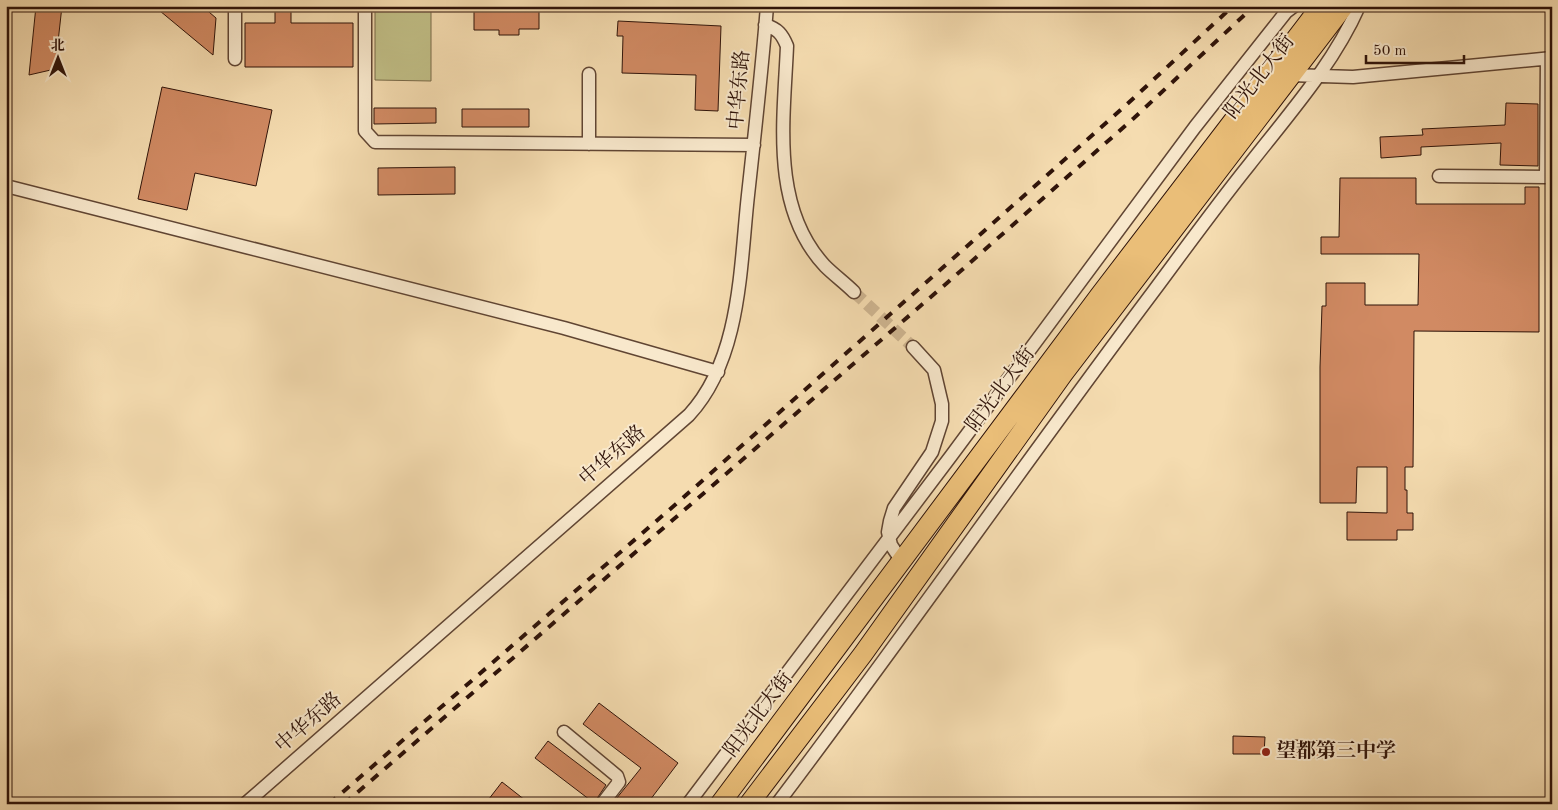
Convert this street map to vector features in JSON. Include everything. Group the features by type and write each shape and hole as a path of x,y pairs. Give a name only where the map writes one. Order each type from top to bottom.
{"highway":[{"name":"阳光北大街","path":"720,804 1100,295 1321,6"},
{"name":"阳光北大街","path":"749,804 863,654 1069,366 1344,6"}],"street":[{"path":"235,6 235,59"},
{"path":"365,6 365,131 375,142 754,145"},
{"name":"中华东路","path":"245,804 689,415 704,399 718,372 734,307 754,145 767,6"},
{"path":"688,804 1195,127 1286,12 1294,6"},
{"path":"777,804 914,622 1112,346 1318,76 1335,51 1359,6"},
{"path":"765,25 775,28 781,33 787,46 783,151 792,204 802,232 814,251 825,266 854,292"},
{"path":"1290,75 1353,77 1550,58 1546,177 1439,176"},
{"path":"589,74 589,144"},
{"path":"6,186 564,328 718,372"},
{"path":"902,560 891,545 889,538 890,521 894,508 932,452 942,421 940,388 934,370 913,347"},
{"path":"564,732 617,776 619,782 602,804"}],"shaded area":[{"path":"375,6 431,6 431,81 375,80"}],"building":[{"path":"36,6 62,6 55,69 29,75"},
{"path":"154,6 202,6 216,18 213,55"},
{"path":"474,6 539,6 539,29 519,29 519,35 499,35 499,30 474,30"},
{"path":"275,9 291,9 291,23 353,23 353,67 245,67 245,23 275,23"},
{"path":"618,21 721,26 718,111 695,110 696,75 622,73 623,36 617,36"},
{"path":"162,87 272,110 256,186 195,173 187,210 138,199"},
{"path":"1506,103 1538,104 1538,166 1500,165 1501,143 1421,147 1421,155 1381,158 1380,137 1423,135 1422,129 1505,125"},
{"path":"374,108 436,108 436,123 374,124"},
{"path":"462,109 529,109 529,127 462,127"},
{"path":"455,167 455,194 378,195 378,168"},
{"path":"1340,178 1416,178 1416,204 1525,204 1525,187 1539,187 1539,332 1414,331 1413,467 1405,467 1407,513 1413,513 1413,530 1397,530 1397,540 1347,540 1347,512 1387,513 1387,467 1357,467 1356,503 1320,503 1320,367 1322,306 1326,306 1326,283 1365,283 1365,305 1418,305 1419,254 1321,254 1321,237 1339,237"},
{"path":"599,703 678,763 647,804 612,804 641,768 583,724"},
{"path":"1233,736 1265,737 1264,754 1233,754"},
{"path":"1294,740 1331,741 1331,758 1293,757"},
{"path":"548,741 606,785 594,803 535,758"},
{"path":"502,782 530,804 485,804"}],"tunnel":[{"path":"854,292 913,347"}],"railway":[{"path":"329,804 676,504 1124,107 1233,6"},
{"path":"344,804 947,283 1134,118 1254,6"}],"place":[{"name":"望都第三中学","path":"1266,752"}]}
